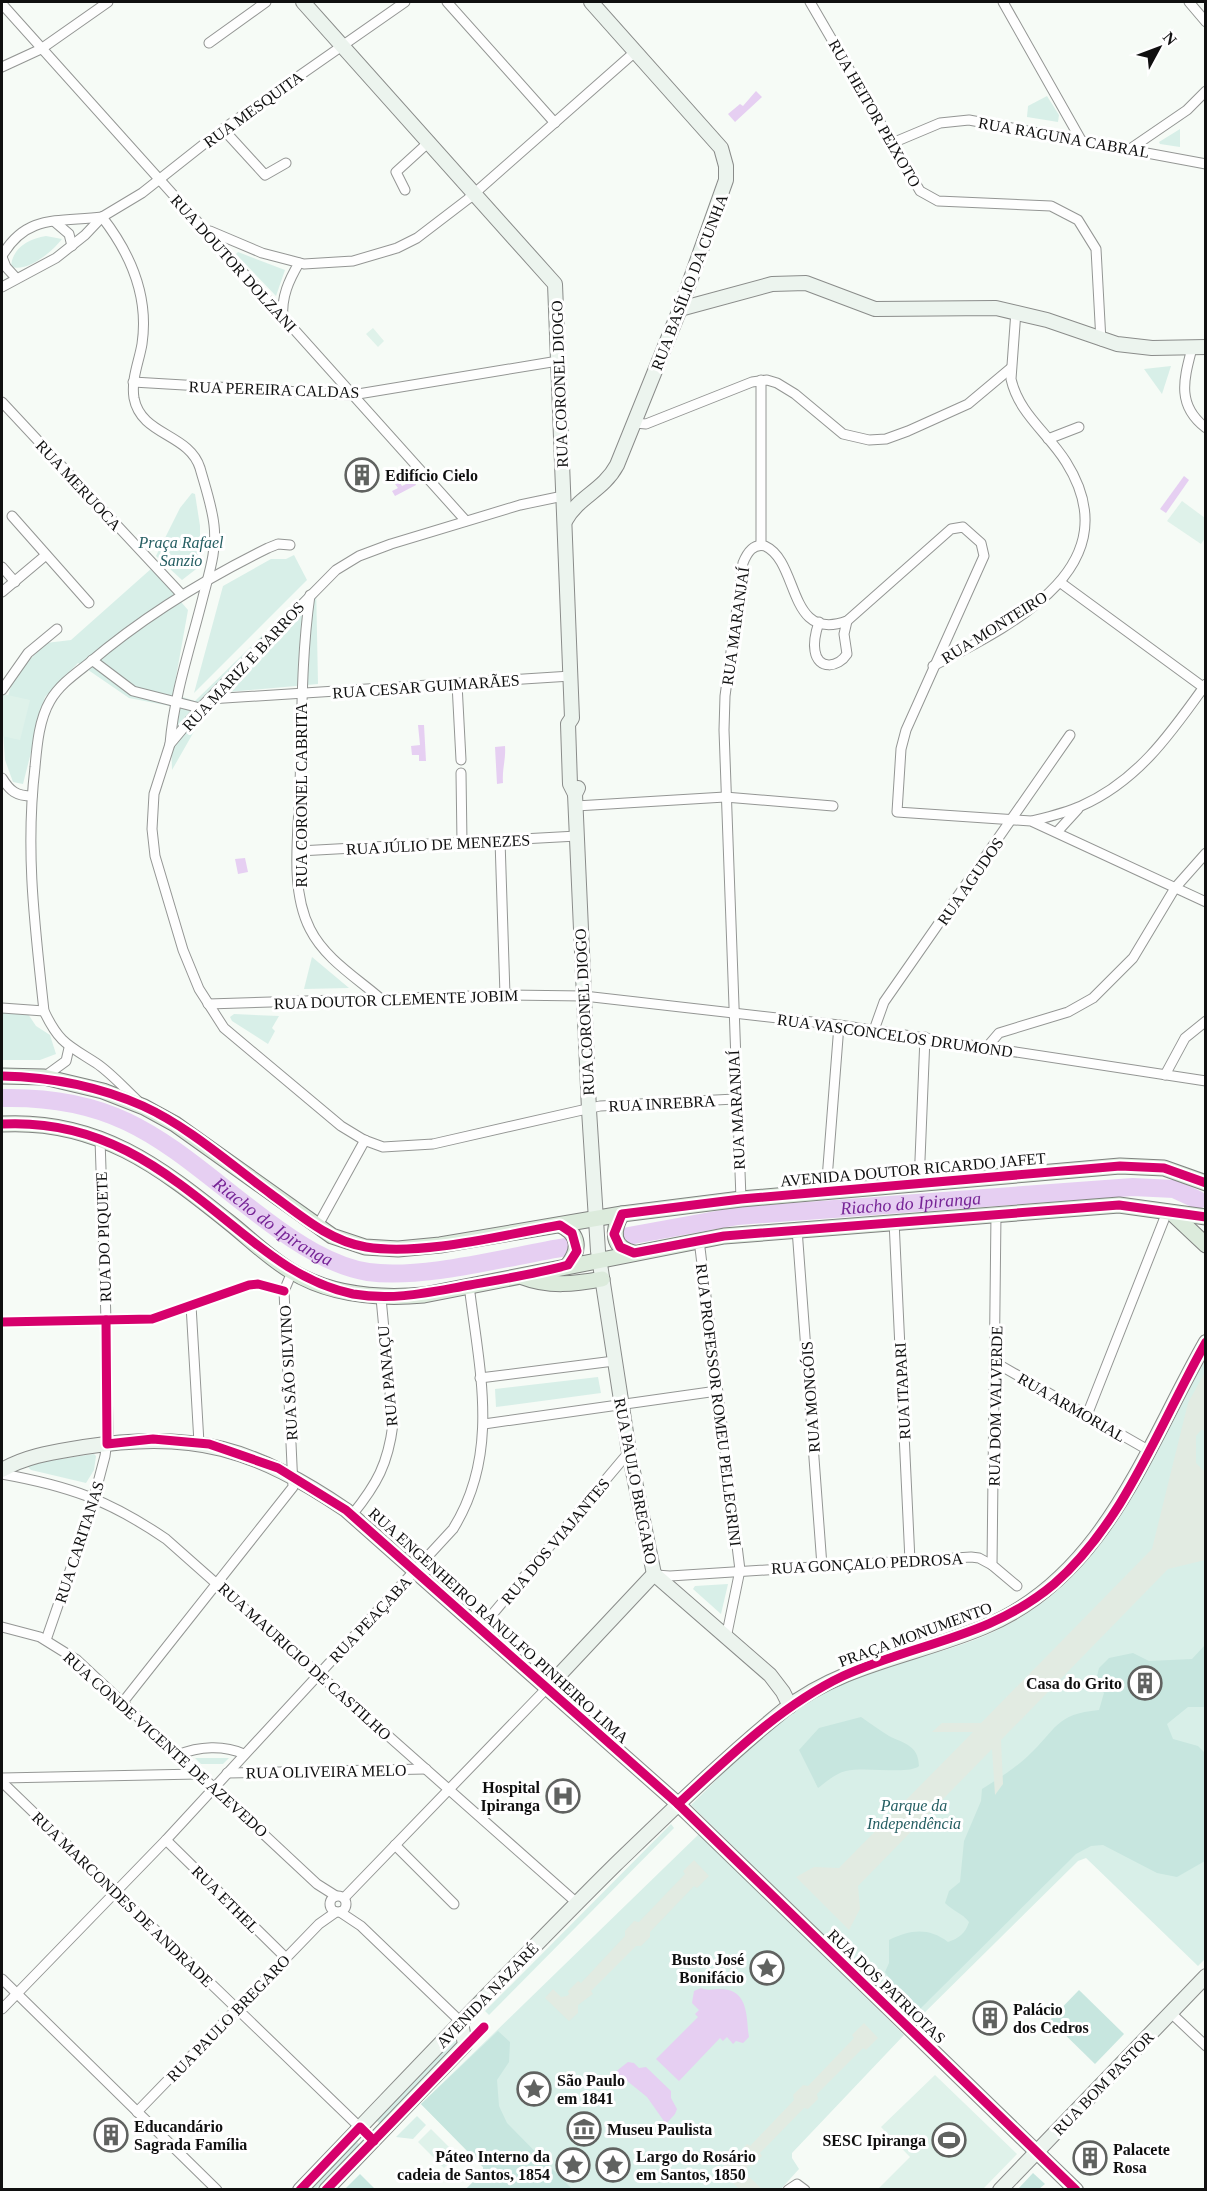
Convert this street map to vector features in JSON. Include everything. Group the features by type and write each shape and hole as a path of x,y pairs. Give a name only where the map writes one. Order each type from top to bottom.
{"main road":[{"name":"AVENIDA DOUTOR RICARDO JAFET","path":"2,1076 44,1077 103,1091 144,1107 175,1124 332,1236 365,1247 398,1250 560,1225 595,1224 622,1214 741,1199 1120,1166 1164,1168 1206,1183"},
{"path":"2,1124 56,1126 100,1139 157,1166 292,1272 351,1293 381,1298 424,1295 523,1277 568,1265 699,1240 797,1229 1119,1205 1206,1217"},
{"path":"1170,1213 1206,1245"},
{"path":"622,1214 614,1228 615,1240 622,1249 634,1253"},
{"path":"560,1225 572,1233 577,1244 576,1255 568,1265"},
{"path":"523,1277 538,1282 553,1283 602,1279"}],"street":[{"path":"2,68 41,48 108,2"},
{"path":"209,43 266,2"},
{"name":"RUA CORONEL DIOGO","path":"303,2 553,280 557,306 571,676 572,718 568,724 570,784 576,800 588,1110 595,1224"},
{"name":"RUA MESQUITA","path":"102,217 142,193 223,129 405,2"},
{"path":"447,2 555,123"},
{"name":"RUA HEITOR PEIXOTO","path":"810,2 914,184 928,196 938,201 1051,206 1078,220 1096,249 1101,341"},
{"path":"1003,2 1081,140"},
{"path":"1189,2 1205,20"},
{"name":"RUA BASÍLIO DA CUNHA","path":"564,523 573,506 597,490 611,476 617,465 680,309 722,198 726,180 726,165 721,148 595,3"},
{"name":"RUA DOUTOR DOLZANI","path":"2,4 466,521"},
{"path":"205,229 262,253 299,263 353,261 397,248 417,238 476,192 636,51"},
{"path":"1130,149 1187,110 1206,91"},
{"name":"RUA RAGUNA CABRAL","path":"890,144 940,123 969,120 1206,164"},
{"path":"223,129 266,175 286,163"},
{"path":"405,190 396,172 430,141"},
{"path":"16,278 6,267 2,256 19,232 36,224 102,217"},
{"path":"2,287 40,268 72,246 102,217"},
{"path":"102,217 130,261 141,297 142,344 133,382 140,415 153,427 191,450 199,466 214,525 212,562 177,703 170,744"},
{"path":"55,222 69,234 72,246"},
{"path":"283,318 285,294 299,263"},
{"path":"680,309 788,282 821,287 875,309 889,311 996,308 1016,311 1101,341 1149,348 1198,347 1183,385 1183,397 1193,416 1206,428"},
{"name":"RUA MONTEIRO","path":"933,666 1022,614 1060,583 1081,551 1086,517 1075,478 1020,404 1013,389 1011,368 1016,311"},
{"name":"RUA PEREIRA CALDAS","path":"133,382 352,395 558,361"},
{"path":"635,423 646,424 761,380 777,383 795,394 843,435 869,440 886,439 968,404 1011,368"},
{"path":"761,380 761,545"},
{"name":"RUA MERUOCA","path":"2,402 182,595"},
{"path":"1048,440 1078,427"},
{"path":"563,496 597,490"},
{"name":"RUA MARIZ E BARROS","path":"365,1140 319,1109 224,1028 208,1004 183,950 154,847 152,829 154,794 170,744 200,708 336,570 359,556 466,521 520,505 563,496"},
{"path":"12,516 90,603"},
{"path":"847,621 844,634 847,654 840,662 830,666 824,664 815,654 814,640 819,621 834,624 847,621 951,529 963,527 981,543 984,556 933,666 901,749 897,812 1031,822 1206,902"},
{"path":"144,1107 96,1063 69,1048 52,1028 44,1011 31,895 32,796 38,742 47,708 63,684 92,660 182,595 273,545 290,545"},
{"name":"RUA MARANJAÍ","path":"741,1199 735,1099 725,797 725,696 741,574 747,554 761,545 771,549 782,559 799,605 806,614 819,621"},
{"path":"2,591 46,555"},
{"path":"2,567 15,582"},
{"path":"1031,822 1079,807 1112,788 1155,753 1204,686 1060,583"},
{"name":"RUA CORONEL CABRITA","path":"310,595 302,693 300,891 310,930 325,951 381,999"},
{"path":"2,690 28,653 57,630"},
{"path":"92,660 133,692 200,708"},
{"name":"RUA CESAR GUIMARÃES","path":"209,699 571,676"},
{"path":"457,684 461,760"},
{"name":"RUA AGUDOS","path":"874,1030 884,1002 1070,735"},
{"path":"460,772 462,842"},
{"path":"2,778 8,788 19,796 32,796"},
{"path":"576,800 725,797 833,806"},
{"path":"1057,832 1079,807"},
{"name":"RUA JÚLIO DE MENEZES","path":"299,851 577,836"},
{"path":"500,840 505,995"},
{"path":"987,1047 999,1033 1068,1012 1093,998 1133,958 1175,888 1206,853"},
{"name":"RUA DOUTOR CLEMENTE JOBIM","path":"208,1004 505,995 584,996"},
{"name":"RUA VASCONCELOS DRUMOND","path":"584,996 839,1024 1206,1081"},
{"path":"2,1008 44,1011"},
{"path":"1165,1075 1185,1038 1206,1021"},
{"path":"826,1192 839,1024"},
{"path":"919,1184 924,1037"},
{"path":"44,1077 66,1061 69,1048"},
{"name":"RUA INREBRA","path":"365,1140 383,1147 433,1144 600,1106 735,1099"},
{"name":"RUA DO PIQUETE","path":"100,1139 106,1320 106,1444"},
{"path":"317,1227 365,1140"},
{"path":"1086,1415 1170,1213"},
{"name":"RUA DOM VALVERDE","path":"992,1565 996,1214"},
{"name":"RUA ITAPARI","path":"894,1221 910,1562"},
{"name":"RUA PAULO BREGARO","path":"138,2112 654,1574 621,1405 595,1224"},
{"name":"RUA MONGÓIS","path":"797,1229 822,1566"},
{"name":"RUA PROFESSOR ROMEU PELLEGRINI","path":"699,1240 740,1570 726,1638"},
{"name":"RUA SÃO SILVINO","path":"292,1272 284,1291 294,1476"},
{"path":"2,1322 152,1319 249,1285 258,1284 284,1291"},
{"name":"RUA PEAÇABA","path":"2,2009 166,1840 441,1543 462,1514 478,1472 484,1424 469,1285"},
{"name":"RUA PANAÇU","path":"352,1515 380,1476 393,1424 381,1298"},
{"path":"191,1305 200,1443"},
{"name":"PRAÇA MONUMENTO","path":"678,1804 790,1706 826,1684 865,1667 988,1626 1011,1614 1053,1584 1086,1552 1101,1533 1206,1342"},
{"path":"480,1378 614,1361"},
{"name":"RUA ARMORIAL","path":"996,1363 1148,1450"},
{"path":"484,1424 717,1391"},
{"name":"RUA ENGENHEIRO RANULFO PINHEIRO LIMA","path":"2,1472 30,1457 106,1444 153,1439 200,1443 240,1453 294,1476 352,1515 678,1804"},
{"name":"RUA CARITANAS","path":"46,1640 95,1498 106,1444"},
{"name":"RUA DOS VIAJANTES","path":"480,1629 629,1452"},
{"name":"RUA MAURICIO DE CASTILHO","path":"2,1472 60,1486 95,1498 144,1524 166,1539 577,1903"},
{"path":"123,1702 290,1493 294,1476"},
{"name":"RUA GONÇALO PEDROSA","path":"740,1570 971,1557 979,1558 992,1565"},
{"path":"992,1565 1017,1586"},
{"path":"654,1574 670,1576 740,1570"},
{"path":"654,1574 778,1684 790,1706"},
{"name":"RUA CONDE VICENTE DE AZEVEDO","path":"2,1627 18,1629 46,1640 77,1660 461,2022"},
{"path":"178,1755 195,1749 223,1748 244,1754"},
{"name":"RUA OLIVEIRA MELO","path":"227,1773 426,1769"},
{"path":"2,1780 198,1774"},
{"name":"RUA MARCONDES DE ANDRADE","path":"2,1780 114,1892 374,2140"},
{"name":"AVENIDA NAZARÉ","path":"300,2190 577,1903 678,1804"},
{"name":"RUA DOS PATRIOTAS","path":"678,1804 1076,2190"},
{"name":"RUA ETHEL","path":"166,1840 286,1958"},
{"path":"395,1845 454,1904"},
{"name":"RUA BOM PASTOR","path":"1000,2190 1206,1976"},
{"path":"2,1979 217,2190"},
{"path":"1171,2013 1206,2046"},
{"name":"AVENIDA NAZARÉ","path":"326,2190 465,2045 461,2022"},
{"path":"790,2187 797,2184 805,2190"}],"green space":[{"path":"1047,96 1059,115 1058,122 1027,117 1028,106"},
{"path":"1180,129 1180,147 1160,144 1159,142"},
{"path":"46,236 62,239 46,255 32,264 18,268 11,267 14,255 22,246 33,239"},
{"path":"238,252 285,270 276,296 236,254"},
{"path":"1171,366 1162,394 1144,369"},
{"name":"Praça Rafael Sanzio","path":"192,493 195,494 200,526 200,566 182,580 156,556 180,508"},
{"path":"294,555 307,580 194,693 223,586 271,559 286,559"},
{"path":"152,568 188,610 173,694 195,701 316,583 318,684 216,693 172,770 170,706 129,698 78,663 45,697 23,784 13,782 5,760 2,716 14,676 46,643 71,640"},
{"path":"312,957 349,988 304,989"},
{"path":"2,1012 28,1014 36,1026 50,1035 56,1054 40,1060 2,1060"},
{"path":"234,1014 279,1016 272,1028 275,1031 268,1044 232,1021 230,1017"},
{"name":"Parque da Independência","path":"1205,1357 1206,1958 1198,1966 1086,1858 1078,1861 911,2026 808,1919 691,1805 777,1721 815,1693 867,1670 976,1640 1013,1622 1048,1599 1090,1557 1116,1521"},
{"path":"598,1377 601,1393 496,1407 495,1389"},
{"path":"94,1454 96,1456 94,1470 86,1483 31,1470 28,1467 30,1463"},
{"path":"728,1584 721,1614 693,1589 695,1586"},
{"path":"195,1758 229,1758 223,1764 201,1764"},
{"path":"671,1824 674,1828 489,2015 485,2011"},
{"path":"699,1834 904,2035 792,2153 792,2158 799,2169 781,2189 466,2189 483,2172 483,2167 421,2104"},
{"path":"454,2040 458,2043 380,2124 376,2120"},
{"path":"417,2116 426,2125 413,2139 396,2137"},
{"path":"356,2141 360,2145 316,2189 310,2190"}],"shaded area":[{"path":"756,91 762,97 735,122 728,114 740,104 743,106"},
{"path":"373,328 384,341 378,347 366,334"},
{"path":"1184,476 1189,480 1166,513 1160,509"},
{"path":"414,480 416,485 395,496 392,491 398,488 395,484 399,481 402,486"},
{"path":"1182,501 1205,518 1205,538 1201,544 1167,521"},
{"path":"3,694 30,700 20,740 2,736"},
{"path":"418,725 424,725 426,761 419,761 419,755 412,755 411,746 420,745"},
{"path":"505,746 503,783 497,784 495,747"},
{"path":"245,858 248,872 238,874 235,859"},
{"path":"1205,1372 1205,1432 1202,1429 1196,1436 1196,1463 1205,1472 1205,1560 1168,1569 1001,1740 1003,1784 995,1795 992,1749 858,1886 860,1909 849,1930 796,1877 814,1867 839,1868 973,1732 932,1732 942,1723 981,1723 1152,1549 1188,1403"},
{"path":"1205,1645 1205,1707 1188,1707 1167,1724 1173,1739 1198,1746 1205,1753 1205,1861 1177,1877 1157,1873 1103,1845 1091,1846 1076,1854 921,2008 909,2009 885,1972 889,1963 889,1940 912,1932 926,1932 948,1942 966,1930 969,1922 945,1903 949,1891 960,1882 964,1841 981,1801 982,1789 1023,1761 1065,1719 1073,1715 1099,1710 1104,1693 1097,1683 1097,1676 1099,1668 1109,1658 1133,1653 1149,1661 1192,1659"},
{"path":"861,1717 889,1736 910,1746 916,1754 919,1766 906,1770 846,1771 818,1788 799,1750 819,1728"},
{"path":"694,1860 709,1876 697,1888 694,1886 650,1932 650,1937 641,1946 636,1946 591,1991 593,1994 578,2005 578,2013 569,2021 545,1998 553,1989 561,1997 567,1996 568,1991 578,1981 581,1983 625,1936 625,1931 634,1921 639,1922 685,1874 683,1871"},
{"path":"701,1988 723,1989 738,1995 747,2015 749,2037 743,2043 736,2041 733,2044 727,2037 723,2041 720,2038 679,2081 656,2059 698,2017 695,2014 699,2010 692,2003 694,1991"},
{"path":"1079,1990 1124,2034 1095,2064 1050,2020"},
{"path":"864,2023 878,2038 866,2050 863,2048 817,2094 818,2099 808,2109 804,2108 760,2153 762,2156 751,2167 749,2165 747,2175 761,2188 739,2189 720,2170 729,2160 736,2160 739,2157 737,2155 747,2144 750,2146 794,2100 793,2095 803,2085 808,2086 854,2038 852,2035"},
{"path":"498,2031 510,2042 509,2062 497,2080 499,2106 507,2123 572,2189 466,2189 483,2172 483,2167 421,2104"},
{"path":"628,2062 634,2063 639,2068 646,2067 671,2091 671,2098 677,2109 666,2124 647,2097 626,2080 623,2083 614,2073"},
{"name":"SESC Ipiranga","path":"935,2075 1017,2154 983,2189 878,2189 910,2157 881,2127"},
{"path":"431,2129 457,2155 444,2168 418,2142"},
{"path":"1033,2173 1045,2184 1039,2189 1018,2189"},
{"path":"360,2174 375,2189 345,2189"}],"waterway":[{"name":"Riacho do Ipiranga","path":"2,1098 46,1100 84,1106 117,1117 147,1132 175,1151 289,1237 327,1259 354,1269 390,1274 414,1273 467,1266 566,1247"},
{"name":"Riacho do Ipiranga","path":"623,1237 738,1216 1133,1187 1174,1189 1198,1200"}],"cycle path":[{"path":"2,1076 38,1078 74,1084 109,1093 143,1106 193,1135 316,1226 352,1244 388,1249 437,1247 560,1225 572,1233 577,1251 568,1265 519,1276 412,1295 383,1297 353,1294 319,1283 288,1267 180,1184 127,1151 99,1138 69,1130 37,1125 2,1124"},
{"path":"1206,1183 1164,1168 1120,1166 741,1199 622,1214 614,1234 620,1247 634,1253 724,1236 1119,1205 1206,1217"},
{"path":"2,1322 152,1319 249,1285 258,1284 284,1291"},
{"path":"106,1320 107,1444 153,1439 209,1444 278,1468 346,1510 678,1804 1076,2190"},
{"path":"678,1804 756,1734 820,1688 870,1665 952,1638 1004,1617 1030,1602 1054,1584 1079,1559 1121,1502 1206,1342"},
{"path":"326,2190 484,2027"},
{"path":"300,2190 360,2127 374,2141"}],"place":[{"name":"Edifício Cielo","path":"362,475"},
{"name":"Casa do Grito","path":"1145,1683"},
{"name":"Hospital Ipiranga","path":"563,1796"},
{"name":"Busto José Bonifácio","path":"767,1968"},
{"name":"Palácio dos Cedros","path":"990,2018"},
{"name":"São Paulo em 1841","path":"534,2089"},
{"name":"Museu Paulista","path":"584,2129"},
{"name":"Educandário Sagrada Família","path":"111,2135"},
{"name":"SESC Ipiranga","path":"949,2140"},
{"name":"Palacete Rosa","path":"1090,2158"},
{"name":"Páteo Interno da cadeia de Santos, 1854","path":"573,2165"},
{"name":"Largo do Rosário em Santos, 1850","path":"613,2165"}]}
